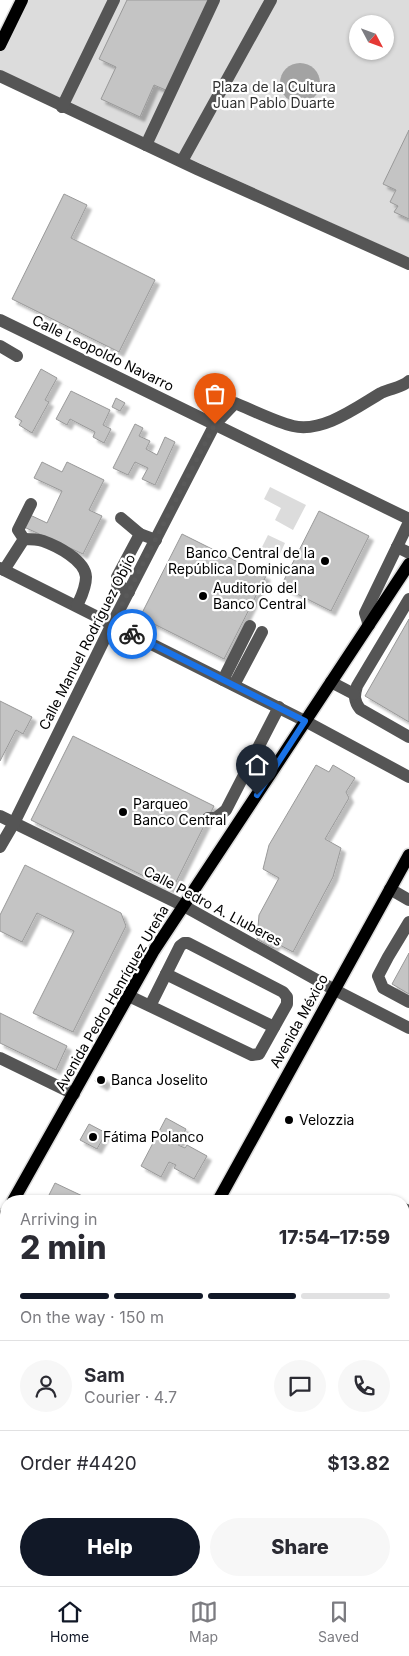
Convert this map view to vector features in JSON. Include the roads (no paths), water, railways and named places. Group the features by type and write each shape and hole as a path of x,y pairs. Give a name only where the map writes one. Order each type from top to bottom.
{"main road":[{"path":"0,45 22,0"},
{"name":"Avenida Pedro Henríquez Ureña","path":"16,1195 154,952 409,564"},
{"name":"Avenida México","path":"221,1195 409,855"}],"street":[{"path":"62,106 114,0"},
{"path":"146,145 214,0"},
{"path":"182,161 271,0"},
{"path":"0,76 197,169 409,264"},
{"name":"Calle Leopoldo Navarro","path":"0,320 409,520"},
{"path":"0,346 17,356"},
{"name":"Calle Manuel Rodríguez Objío","path":"0,847 14,823 112,624 215,424 235,403 293,426 326,423 362,406 383,392 403,386 409,381"},
{"path":"24,539 18,530 31,504"},
{"path":"121,518 140,534 156,540"},
{"path":"369,625 365,613 409,520"},
{"path":"129,592 117,584 117,577 140,534"},
{"path":"24,539 2,569 305,721 409,776"},
{"path":"24,539 42,540 69,554 79,563 86,575 84,591 77,606"},
{"path":"397,547 409,553"},
{"path":"409,599 354,694 355,702 360,709 409,737"},
{"path":"228,682 250,626"},
{"path":"228,682 262,632"},
{"path":"331,682 354,694"},
{"path":"208,818 216,818 225,811 278,708"},
{"path":"225,811 247,810"},
{"path":"225,811 234,829"},
{"name":"Calle Pedro A. Lluberes","path":"0,816 184,906 409,1028"},
{"path":"390,889 409,900"},
{"path":"409,922 378,976 383,988 409,1002"},
{"path":"129,996 252,1056 259,1054 287,1004 287,997 283,992 188,943 184,943 180,946 150,1006"},
{"path":"166,974 274,1027"},
{"path":"0,1058 74,1094"}],"place":[{"name":"Banco Central de la República Dominicana","path":"325,561"},
{"name":"Auditorio del Banco Central","path":"203,596"},
{"name":"Parqueo Banco Central","path":"123,812"},
{"name":"Banca Joselito","path":"101,1080"},
{"name":"Velozzia","path":"289,1120"},
{"name":"Fátima Polanco","path":"93,1137"}],"park label":[{"name":"Plaza de la Cultura Juan Pablo Duarte","path":"274,95"}]}
